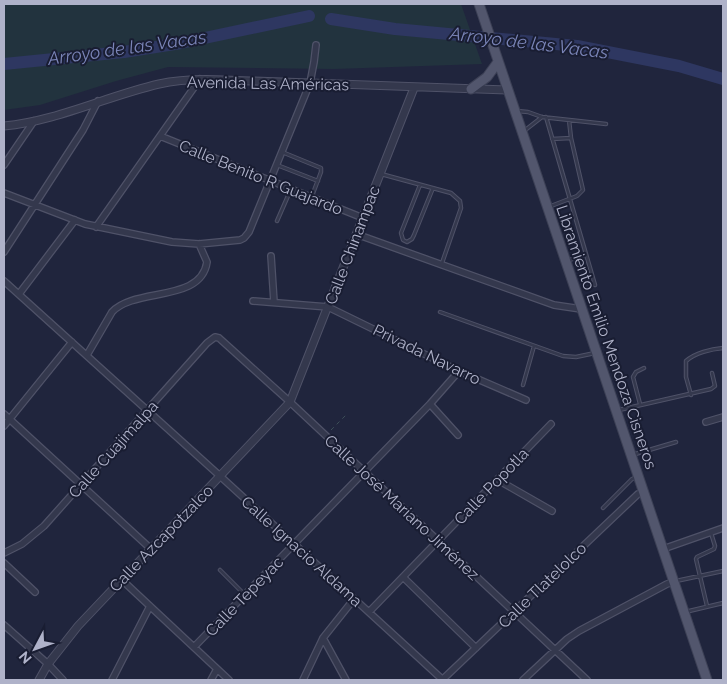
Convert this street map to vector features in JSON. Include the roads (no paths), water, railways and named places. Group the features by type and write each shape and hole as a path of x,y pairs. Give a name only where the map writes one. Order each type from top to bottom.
{"main road":[{"name":"Libramiento Emilio Mendoza Cisneros","path":"479,4 707,680"},
{"path":"470,89 487,77 498,62"}],"street":[{"path":"4,193 96,227 172,242 199,244 240,240 249,232 310,83 316,44"},
{"path":"96,227 200,79"},
{"name":"Avenida Las Américas","path":"4,126 34,121 161,84 200,79 507,90"},
{"name":"Calle Chinampac","path":"290,402 414,88"},
{"path":"4,252 83,130 98,101"},
{"path":"4,165 34,121"},
{"name":"Calle Benito R Guajardo","path":"160,136 362,218"},
{"path":"19,294 75,220"},
{"path":"356,234 554,305 581,308"},
{"path":"87,355 112,312 117,307 133,299 169,293 184,288 203,274 207,262 199,244"},
{"path":"271,256 274,302"},
{"name":"Calle Ignacio Aldama","path":"4,282 87,355 442,680"},
{"path":"253,301 328,307"},
{"name":"Privada Navarro","path":"328,307 459,371 526,400"},
{"name":"Calle José Mariano Jiménez","path":"215,337 223,340 587,680"},
{"name":"Calle Cuajimalpa","path":"4,553 33,536 82,484 207,343 215,337"},
{"path":"4,426 72,342"},
{"name":"Calle Tepeyac","path":"194,647 430,404 459,371"},
{"name":"Calle Azcapotzalco","path":"39,680 48,664 78,626 290,402"},
{"path":"430,404 458,435"},
{"path":"4,414 151,549"},
{"path":"706,422 723,417"},
{"name":"Calle Popotla","path":"369,612 551,424"},
{"path":"498,480 552,511"},
{"name":"Calle Tlatelolco","path":"442,680 638,494 644,492"},
{"path":"663,549 723,528"},
{"path":"4,562 35,592"},
{"path":"403,577 476,648"},
{"path":"122,580 229,680"},
{"path":"523,680 579,631 595,621 674,582"},
{"path":"303,680 323,638 354,598"},
{"path":"112,680 150,606"},
{"path":"4,625 48,664 62,680"},
{"path":"323,638 346,680"},
{"path":"211,680 217,669"}],"lane":[{"path":"514,111 528,112 542,117 606,124"},
{"path":"522,133 542,117"},
{"path":"546,117 596,285"},
{"path":"547,207 570,200 578,196 583,190 568,120"},
{"path":"552,140 571,138"},
{"path":"282,152 320,167 322,170 312,197"},
{"path":"276,165 318,181"},
{"path":"380,174 451,193 460,201 461,208 441,264"},
{"path":"420,185 401,233 403,240 407,242 414,235 433,188"},
{"path":"277,221 291,189"},
{"path":"565,262 586,254"},
{"path":"440,312 570,357 596,353"},
{"path":"523,385 534,346"},
{"path":"691,395 686,376 686,361 708,351 723,348"},
{"path":"640,404 633,378 636,372 644,368"},
{"path":"616,411 640,404 691,395 713,388 715,386 712,373"},
{"path":"631,455 676,442"},
{"path":"603,508 632,479 638,477"},
{"path":"707,606 696,559 714,548 711,532"},
{"path":"220,570 245,595"},
{"path":"674,582 723,571"},
{"path":"684,612 723,603"}],"waterway":[{"name":"Arroyo de las Vacas","path":"4,64 124,52 181,43 309,16"},
{"name":"Arroyo de las Vacas","path":"331,19 395,29 577,46 679,66 723,79"}]}
